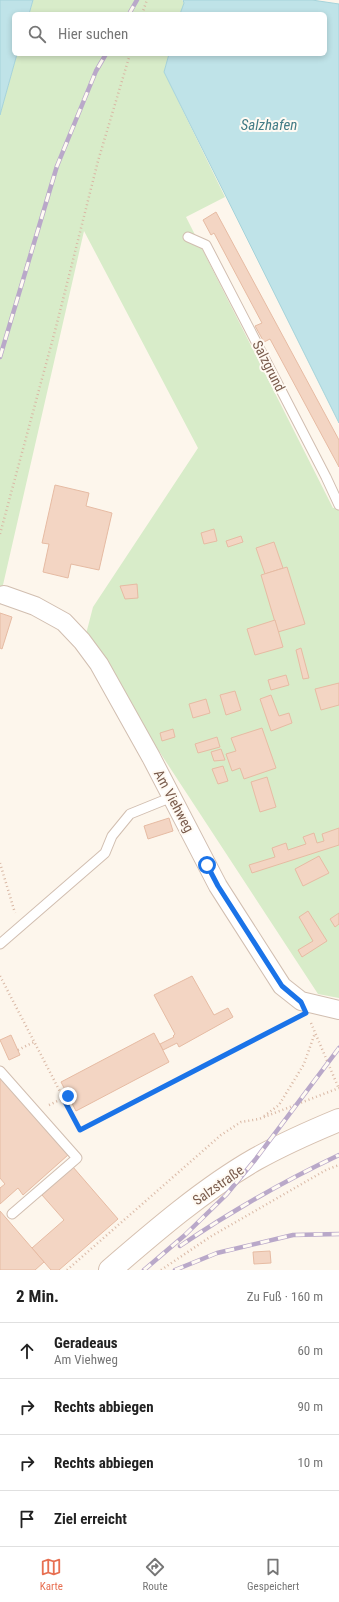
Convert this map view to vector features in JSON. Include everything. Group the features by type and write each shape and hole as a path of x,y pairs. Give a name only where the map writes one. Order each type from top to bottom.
{"street":[{"name":"Am Viehweg","path":"4,595 35,606 64,622 82,641 99,664 172,796 218,886 282,986 304,1007 339,1010"},
{"name":"Salzstraße","path":"110,1270 203,1194 255,1160 305,1134 339,1120"}],"lane":[{"name":"Salzgrund","path":"188,237 206,245 339,505"},
{"path":"0,944 105,854 112,836 130,814 172,796"},
{"path":"0,1071 77,1158 12,1214"}],"path":[{"path":"143,12 146,1"},
{"path":"0,534 54,335 98,161 129,56"},
{"path":"0,863 20,927"},
{"path":"0,976 80,1130 304,1007 339,1088 260,1119 241,1122 222,1135 67,1270"},
{"path":"260,1119 279,1105 304,1064 315,1033"},
{"path":"18,1050 34,1042"},
{"path":"63,1098 68,1096"},
{"path":"161,1270 210,1237 326,1170 339,1165"}],"green space":[{"path":"33,0 182,0 184,3 181,12 30,12"},
{"path":"16,56 168,56 164,72 225,197 186,217 333,508 339,507 339,998 318,994 85,638 93,607 198,448 84,231 3,585 0,587 0,115"}],"water":[{"path":"0,0 33,0 30,12 12,12 12,56 16,56 0,115"},
{"name":"Salzhafen","path":"183,0 312,0 339,4 339,423 164,72 168,56 327,56 327,12 181,12 184,3"}],"building":[{"path":"216,212 339,440 339,467 270,339 264,342 255,326 262,323 214,233 211,235 203,220"},
{"path":"55,485 89,493 86,506 112,513 99,570 71,564 68,578 43,572 49,544 42,543"},
{"path":"214,529 217,541 204,544 201,533"},
{"path":"241,536 243,542 228,547 226,541"},
{"path":"274,542 283,568 265,574 256,548"},
{"path":"287,567 305,624 278,632 261,575"},
{"path":"137,584 138,598 125,599 120,586"},
{"path":"0,613 12,617 2,649 0,648"},
{"path":"275,620 283,647 255,655 247,629"},
{"path":"301,648 309,678 303,679 296,650"},
{"path":"286,675 289,685 271,690 268,680"},
{"path":"339,683 339,705 321,710 315,689"},
{"path":"235,691 241,710 226,715 220,695"},
{"path":"271,695 279,716 289,713 292,723 271,731 260,699"},
{"path":"206,699 210,713 193,718 189,704"},
{"path":"262,728 276,768 244,779 240,768 232,771 226,754 236,751 231,738"},
{"path":"173,729 175,737 162,741 160,733"},
{"path":"217,737 220,747 198,753 195,744"},
{"path":"221,749 225,760 214,761 211,752"},
{"path":"223,766 228,781 218,784 212,769"},
{"path":"267,777 276,807 260,812 251,782"},
{"path":"169,818 173,831 148,839 144,826"},
{"path":"339,828 339,845 252,873 249,865 275,857 272,848 286,843 288,850 306,844 303,837 314,833 317,843 324,841 322,834"},
{"path":"319,856 329,873 303,886 295,869"},
{"path":"308,911 327,941 302,957 298,950 313,941 299,917"},
{"path":"339,913 339,924 335,927 330,919"},
{"path":"192,976 214,1015 228,1008 233,1017 179,1047 177,1043 163,1050 160,1044 174,1037 173,1036 175,1034 154,995"},
{"path":"154,1033 169,1062 76,1111 61,1082"},
{"path":"11,1035 20,1055 9,1060 0,1040"},
{"path":"0,1077 68,1155 23,1195 18,1188 0,1204 0,1188 5,1184 0,1178"},
{"path":"73,1167 118,1219 59,1270 51,1270 32,1248 64,1220 42,1195"},
{"path":"0,1211 44,1262 35,1270 0,1270"},
{"path":"270,1251 271,1263 254,1264 253,1252"}],"railway":[{"path":"130,12 137,0"},
{"path":"0,357 57,166 96,71 105,56"},
{"path":"144,1270 185,1235 226,1195 255,1160 339,1048"},
{"path":"180,1246 218,1221 298,1175 339,1155"},
{"path":"175,1270 217,1253 293,1235 339,1234"}],"route":[{"path":"68,1096 63,1098 80,1130 306,1013 301,1002 282,986 218,886 207,865"}]}
